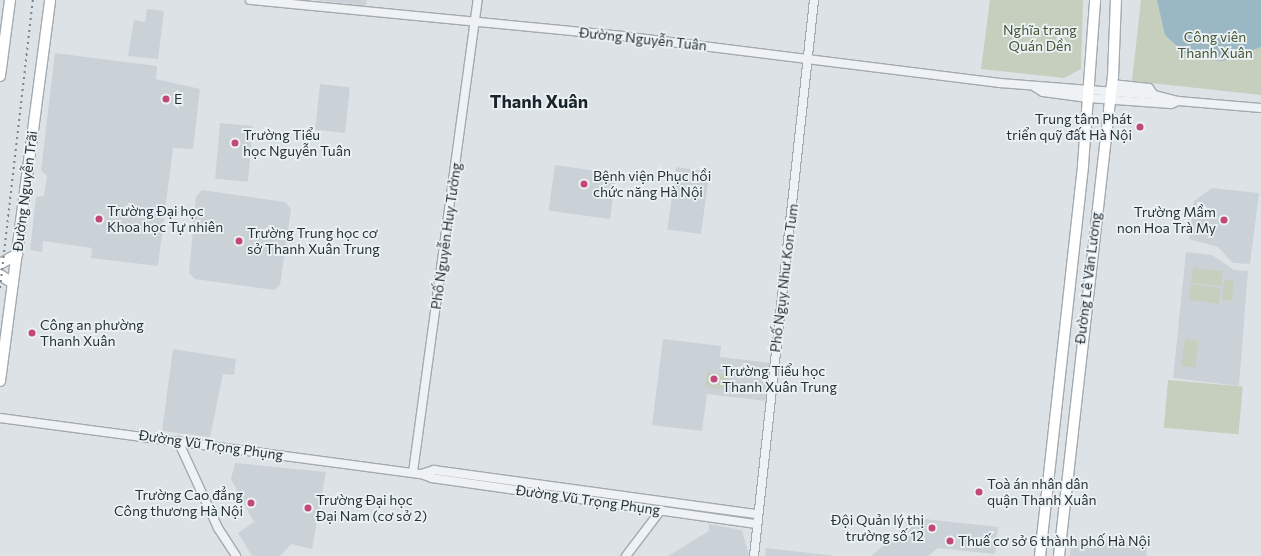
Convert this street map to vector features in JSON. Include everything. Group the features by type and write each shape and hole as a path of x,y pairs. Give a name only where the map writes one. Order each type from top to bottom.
{"main road":[{"name":"Đường Nguyễn Trãi","path":"0,381 49,0"},
{"name":"Đường Lê Văn Lương","path":"1040,556 1089,93 1095,0"},
{"name":"Đường Lê Văn Lương","path":"1058,556 1115,93 1116,0"},
{"path":"0,76 10,3"},
{"path":"0,264 17,254"},
{"path":"0,275 13,284"}],"street":[{"name":"Đường Nguyễn Tuân","path":"250,0 475,21 808,58 1035,87 1043,92 1074,96 1089,93 1115,93"},
{"name":"Phố Nguyễn Huy Tưởng","path":"417,473 450,207 478,0"},
{"name":"Phố Ngụy Như Kon Tum","path":"754,556 757,514 814,0"},
{"name":"Đường Nguyễn Tuân","path":"1035,87 1044,84 1075,87 1089,93"},
{"path":"1074,96 1075,87"},
{"path":"1115,93 1149,88 1154,95"},
{"path":"1115,93 1154,95 1178,101 1261,108"},
{"path":"1115,93 1171,104 1178,101"},
{"name":"Đường Vũ Trọng Phụng","path":"0,418 178,440 417,473 432,478 756,524"},
{"path":"178,440 218,528 236,556"},
{"name":"Đường Vũ Trọng Phụng","path":"417,473 434,470 757,514"},
{"path":"626,556 661,510"}],"shaded area":[{"path":"314,0 367,0 366,6"},
{"path":"147,9 164,11 158,59 128,56 134,20 145,22"},
{"path":"55,53 157,66 156,79 200,89 193,149 173,148 158,266 91,258 92,248 43,241 42,252 30,250 36,197 44,196 47,176 41,170"},
{"path":"320,84 350,87 345,133 315,130"},
{"name":"Trường Tiểu học Nguyễn Tuân","path":"220,123 253,126 248,182 215,179"},
{"name":"Bệnh viện Phục hồi chức năng Hà Nội","path":"555,165 616,174 610,219 549,211"},
{"path":"676,167 710,172 701,234 667,229"},
{"name":"Trường Mầm non Hoa Trà My","path":"1212,188 1259,193 1250,264 1233,263 1218,247 1189,239 1194,201"},
{"name":"Trường Trung học cơ sở Thanh Xuân Trung","path":"202,190 285,202 291,209 280,285 274,290 195,279 189,273 196,197"},
{"path":"1186,252 1212,255 1234,270 1248,271 1239,386 1173,378"},
{"name":"Trường Tiểu học Thanh Xuân Trung","path":"663,339 721,346 720,357 772,363 767,401 707,394 702,431 652,425"},
{"path":"173,349 236,359 234,375 223,374 210,437 162,431"},
{"path":"235,463 326,472 312,549 291,544 280,556 252,556 238,533 254,522 231,479"},
{"path":"924,519 998,527 995,554 938,548 928,556 871,556 913,520"},
{"path":"709,524 742,530 749,556 668,556 709,531"},
{"path":"1071,539 1147,547 1146,556 1070,556"},
{"path":"766,548 836,556 765,556"}],"green space":[{"name":"Nghĩa trang Quán Dền","path":"990,0 1083,0 1081,69 1064,78 981,69"},
{"name":"Công viên Thanh Xuân","path":"1141,0 1261,0 1261,95 1132,81"},
{"path":"1193,268 1223,271 1221,286 1191,283"},
{"path":"1224,280 1234,281 1232,301 1222,300"},
{"path":"1191,284 1221,288 1218,304 1189,300"},
{"path":"1185,339 1199,341 1195,368 1181,366"},
{"path":"707,372 729,375 727,390 705,387"},
{"path":"1168,380 1243,387 1239,434 1164,428"}],"water":[{"path":"1157,0 1261,0 1261,47 1222,61 1189,57 1165,35"}],"railway":[{"path":"0,288 33,0"}],"place":[{"name":"E","path":"166,99"},
{"name":"Trung tâm Phát triển quỹ đất Hà Nội","path":"1140,127"},
{"name":"Trường Tiểu học Nguyễn Tuân","path":"235,143"},
{"name":"Bệnh viện Phục hồi chức năng Hà Nội","path":"584,184"},
{"name":"Trường Đại học Khoa học Tự nhiên","path":"99,219"},
{"name":"Trường Mầm non Hoa Trà My","path":"1224,220"},
{"name":"Trường Trung học cơ sở Thanh Xuân Trung","path":"239,241"},
{"name":"Công an phường Thanh Xuân","path":"32,333"},
{"name":"Trường Tiểu học Thanh Xuân Trung","path":"714,379"},
{"name":"Toà án nhân dân quận Thanh Xuân","path":"979,492"},
{"name":"Trường Cao đẳng Công thương Hà Nội","path":"251,503"},
{"name":"Trường Đại học Đại Nam (cơ sở 2)","path":"308,508"},
{"name":"Đội Quản lý thị trường số 12","path":"932,528"},
{"name":"Thuế cơ sở 6 thành phố Hà Nội","path":"950,541"}],"district":[{"name":"Thanh Xuân","path":"539,101"}]}
